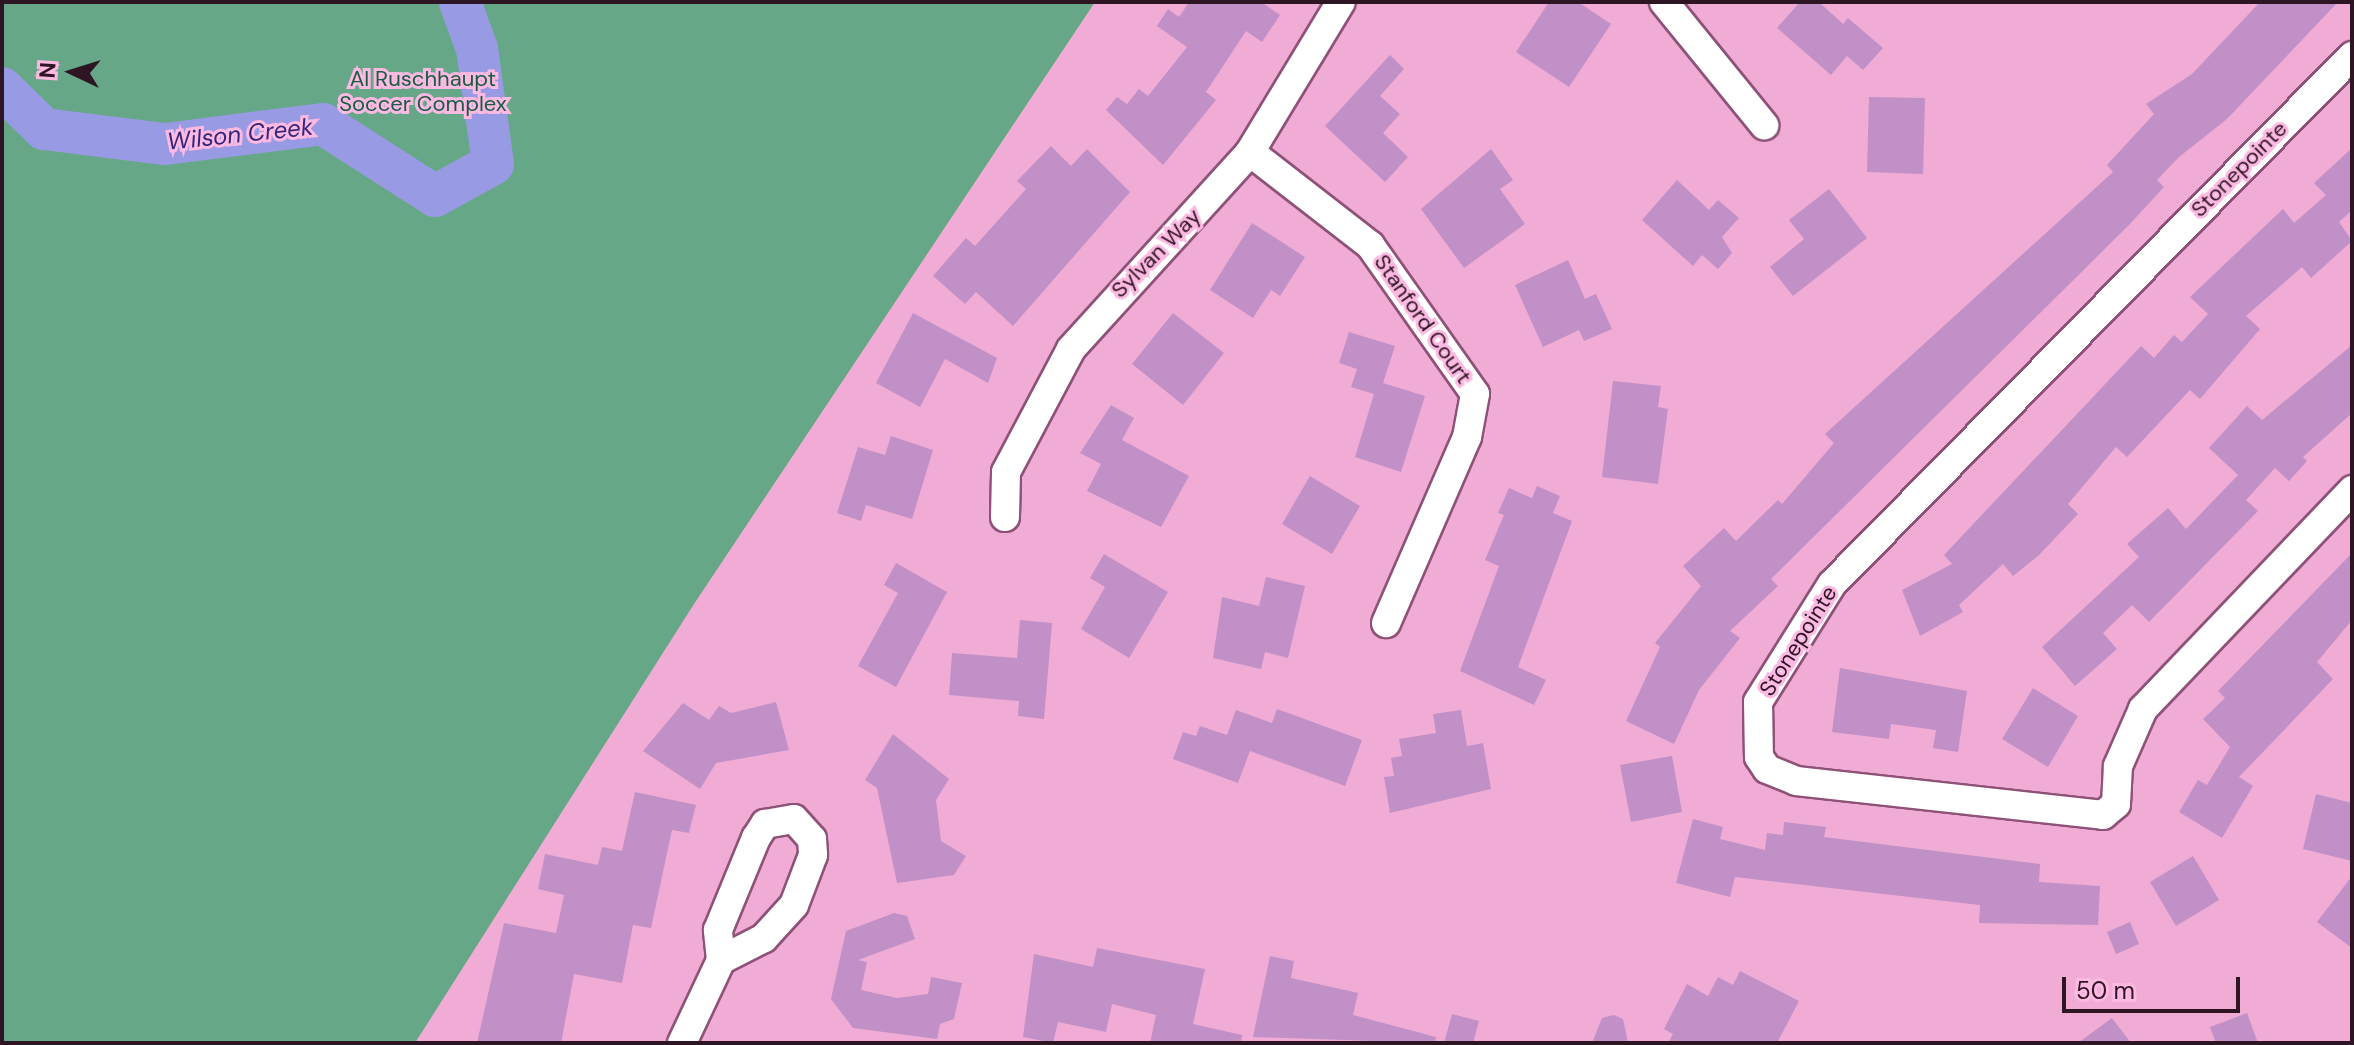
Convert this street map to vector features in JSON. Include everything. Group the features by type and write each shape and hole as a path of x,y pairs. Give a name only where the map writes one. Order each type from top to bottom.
{"street":[{"name":"Sylvan Way","path":"1005,517 1006,472 1071,349 1250,152 1341,2"},
{"path":"1664,2 1764,125"},
{"name":"Stonepointe","path":"2352,56 1832,584 1758,702 1759,757 1780,777 1811,784 2103,815 2116,804 2122,753 2143,709 2352,490"},
{"name":"Stanford Court","path":"1250,152 1370,245 1463,367 1475,394 1467,437 1386,623"},
{"path":"682,1043 721,960 718,930 756,838 765,824 794,819 812,839 813,855 794,905 764,938 721,960"}],"green space":[{"name":"Al Ruschhaupt Soccer Complex","path":"2,2 1095,2 694,604 415,1043 2,1043"}],"building":[{"path":"1189,2 1261,2 1280,15 1262,42 1246,31 1206,92 1216,100 1163,165 1106,110 1117,97 1127,104 1139,89 1148,96 1187,47 1157,26 1168,9 1179,17"},
{"path":"1549,2 1578,2 1611,24 1569,87 1516,52"},
{"path":"1800,2 1819,2 1843,24 1848,18 1883,48 1863,70 1847,56 1831,75 1777,28"},
{"path":"2260,2 2338,2 2227,119 2179,157 2157,180 2164,187 2129,225 1771,579 1778,586 1730,631 1740,638 1699,690 1674,744 1626,721 1660,647 1655,643 1701,586 1683,566 1724,528 1736,541 1778,500 1782,504 1834,443 1825,434 2113,172 2107,165 2154,114 2146,104 2192,74"},
{"path":"1390,55 1404,69 1380,96 1400,114 1383,133 1408,157 1385,182 1325,126"},
{"path":"1869,97 1925,98 1923,174 1867,172"},
{"path":"1051,146 1071,166 1087,149 1130,192 1013,326 976,292 965,304 933,276 966,238 975,246 1026,189 1017,181"},
{"path":"2352,148 2352,210 2339,222 2352,241 2311,278 2302,267 2246,316 2260,329 2200,399 2190,390 2127,457 2116,447 2068,504 2078,514 2039,555 2013,576 2003,564 1959,605 1963,612 1920,636 1902,590 1952,564 1944,555 2141,346 2154,358 2174,335 2182,342 2208,314 2190,297 2283,209 2294,223 2326,195 2314,183"},
{"path":"1491,149 1513,180 1500,189 1525,224 1464,268 1421,209"},
{"path":"1677,180 1709,210 1718,200 1739,218 1722,237 1732,253 1718,269 1702,255 1693,266 1642,220"},
{"path":"1829,189 1867,238 1793,296 1770,267 1804,239 1789,220"},
{"path":"1252,223 1305,257 1280,296 1271,290 1253,318 1210,290"},
{"path":"1568,260 1585,299 1596,294 1612,329 1584,341 1579,330 1543,347 1515,285"},
{"path":"913,313 997,358 988,383 945,359 920,407 876,383"},
{"path":"1173,313 1224,353 1183,405 1132,364"},
{"path":"1349,332 1395,346 1383,383 1425,396 1401,472 1355,457 1374,394 1351,387 1357,369 1339,363"},
{"path":"2352,345 2352,413 2303,457 2307,461 2289,481 2275,468 2246,500 2258,511 2149,622 2132,605 2103,633 2117,649 2075,686 2042,647 2139,557 2127,544 2168,508 2186,529 2238,475 2209,448 2247,406 2262,420"},
{"path":"1613,381 1661,386 1658,407 1668,409 1658,484 1602,477"},
{"path":"1111,405 1134,418 1122,440 1189,476 1161,527 1087,491 1101,464 1080,453"},
{"path":"891,436 933,450 912,519 866,505 861,521 837,513 858,447 885,455"},
{"path":"1310,476 1360,506 1332,554 1282,524"},
{"path":"1537,486 1560,496 1553,513 1572,521 1518,667 1546,680 1534,705 1460,671 1499,566 1485,560 1504,515 1498,513 1509,488 1532,498"},
{"path":"2352,553 2352,620 2317,662 2333,679 2239,777 2253,786 2222,838 2179,812 2198,780 2207,785 2230,747 2203,719 2225,698 2218,691"},
{"path":"1104,554 1168,592 1129,658 1081,629 1105,587 1090,578"},
{"path":"896,563 947,592 896,687 858,666 898,593 884,585"},
{"path":"1266,577 1305,586 1288,658 1265,652 1261,669 1213,658 1222,597 1259,606"},
{"path":"1020,620 1052,623 1044,719 1018,716 1019,701 949,695 952,653 1017,658"},
{"path":"1840,668 1967,691 1958,752 1933,748 1936,730 1891,724 1889,739 1832,732"},
{"path":"2033,688 2078,716 2048,767 2002,739"},
{"path":"776,702 789,750 716,763 700,789 643,751 683,703 709,720 719,706 731,713"},
{"path":"1277,709 1362,740 1345,786 1250,751 1238,783 1173,759 1183,732 1196,736 1200,726 1227,735 1236,710 1272,723"},
{"path":"1461,710 1467,746 1483,743 1491,789 1390,813 1384,777 1394,776 1391,758 1402,756 1399,739 1436,733 1433,714"},
{"path":"893,734 949,779 936,800 941,841 966,856 954,875 897,883 877,788 865,780"},
{"path":"1672,756 1682,812 1631,822 1620,765"},
{"path":"635,792 696,805 689,833 672,830 651,928 633,925 622,983 574,974 561,1043 477,1043 504,923 556,933 564,895 538,889 545,854 598,865 602,847 622,851"},
{"path":"2316,794 2352,803 2352,861 2303,849"},
{"path":"1693,819 1723,827 1720,839 1765,850 1767,833 1783,835 1784,822 1826,827 1824,837 2040,864 2039,882 2100,886 2098,925 1979,923 1980,905 1735,877 1730,897 1676,883"},
{"path":"2193,856 2219,900 2176,926 2150,882"},
{"path":"2352,876 2352,948 2317,922"},
{"path":"894,913 907,916 915,939 858,960 867,962 861,990 897,998 928,994 931,977 962,983 954,1019 940,1024 937,1039 853,1028 831,999 846,931"},
{"path":"2130,922 2139,944 2116,954 2107,932"},
{"path":"1097,948 1205,969 1193,1024 1242,1035 1241,1043 1150,1043 1156,1015 1112,1004 1106,1032 1058,1022 1053,1043 1023,1037 1034,954 1093,967"},
{"path":"1270,956 1294,961 1291,978 1358,993 1353,1015 1436,1037 1435,1043 1253,1037"},
{"path":"1740,971 1799,1001 1777,1043 1668,1043 1673,1034 1664,1029 1687,984 1708,996 1718,977 1733,985"},
{"path":"2247,1013 2258,1043 2216,1043 2210,1027"},
{"path":"1452,1014 1479,1021 1473,1043 1444,1043"},
{"path":"1614,1015 1623,1019 1628,1043 1592,1043 1602,1018"},
{"path":"2112,1018 2131,1043 2078,1043"}],"waterway":[{"name":"Wilson Creek","path":"2,88 44,129 165,144 323,124 435,196 493,164 477,49 460,2"}]}
